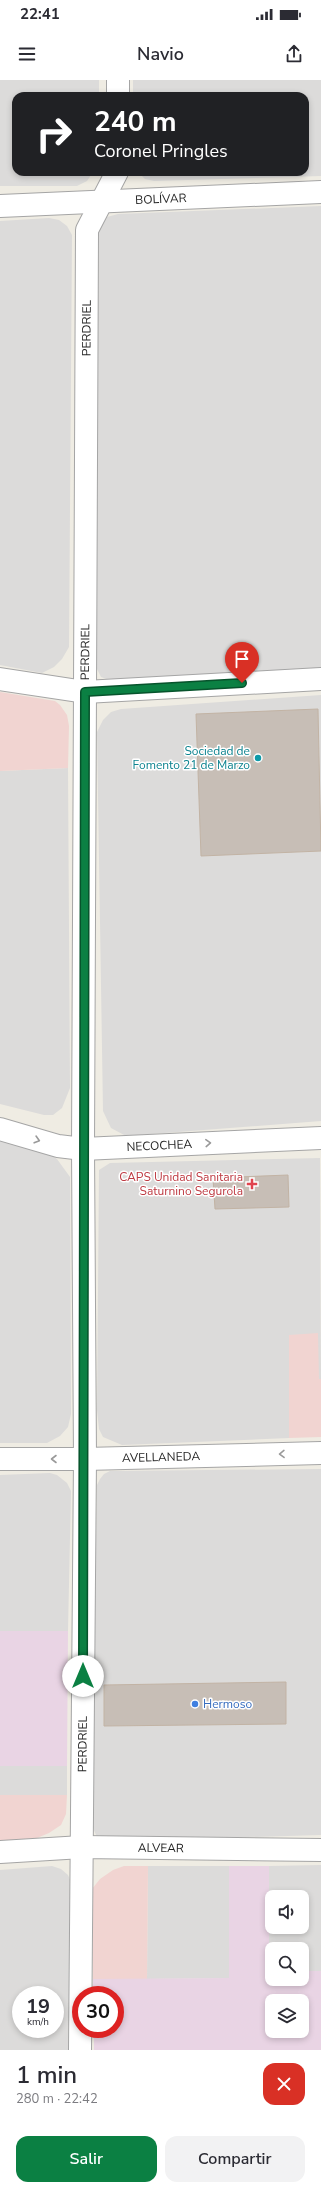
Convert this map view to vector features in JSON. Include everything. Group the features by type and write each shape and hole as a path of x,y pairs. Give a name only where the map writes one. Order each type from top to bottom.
{"street":[{"path":"118,80 118,92"},
{"name":"PERDRIEL","path":"80,2050 85,1459 83,1149 88,230 114,176"},
{"name":"BOLÍVAR","path":"0,206 103,200 321,192"},
{"path":"0,679 85,692 321,679"},
{"name":"NECOCHEA","path":"0,1129 58,1146 83,1149 321,1138"},
{"name":"AVELLANEDA","path":"0,1459 85,1459 321,1454"},
{"name":"ALVEAR","path":"0,1852 82,1846 321,1850"}],"shaded area":[{"path":"0,80 99,80 99,92 12,92 12,176 90,176 87,181 77,186 0,186"},
{"path":"133,80 321,80 321,176 154,181 145,179 142,176 309,176 309,92 133,92"},
{"path":"321,206 321,671 117,683 101,677 93,661 99,231 107,217 118,214"},
{"path":"49,218 59,220 67,226 72,235 69,647 62,659 54,667 42,673 0,665 0,221"},
{"path":"0,692 55,701 60,705 67,715 69,726 68,768 0,771"},
{"path":"321,695 321,1121 126,1136 111,1128 103,1111 97,732 103,720 111,712 121,709"},
{"path":"68,768 70,1088 62,1108 53,1115 44,1115 0,1104 0,771"},
{"path":"0,1140 50,1154 57,1159 70,1177 71,1414 68,1427 60,1436 47,1443 0,1443"},
{"path":"320,1158 321,1379 319,1379 289,1335 289,1438 122,1445 103,1437 99,1429 97,1410 99,1170 110,1163"},
{"path":"318,1333 319,1379 321,1379 321,1437 289,1438 289,1335"},
{"path":"321,1469 321,1835 108,1841 97,1837 91,1824 97,1485 100,1479 104,1474 110,1471"},
{"path":"50,1473 57,1475 67,1483 71,1491 68,1631 0,1631 0,1475"},
{"path":"0,1631 68,1631 67,1766 0,1766"},
{"path":"0,1766 67,1766 67,1795 0,1795"},
{"path":"0,1795 67,1795 66,1814 61,1825 49,1833 37,1838 0,1841"},
{"path":"321,1865 321,1971 309,1971 309,1942 269,1942 269,1934 309,1934 309,1890 269,1890 269,1866"},
{"path":"52,1866 61,1869 68,1875 71,1882 68,2050 0,2050 0,1870"},
{"path":"124,1866 148,1866 147,1979 93,1979 92,1889 100,1879 113,1870"},
{"path":"148,1866 229,1866 229,1978 147,1979"},
{"path":"229,1866 269,1866 269,1890 265,1890 265,1934 269,1934 269,1942 265,1942 265,1986 309,1986 309,1971 321,1971 321,2050 94,2050 94,2038 124,2038 124,1986 93,1986 93,1979 229,1978"}],"building":[{"name":"Sociedad de Fomento 21 de Marzo","path":"318,709 321,851 201,856 196,714"},
{"path":"288,1175 289,1207 215,1209 213,1178"},
{"name":"Hermoso","path":"286,1682 286,1724 104,1726 104,1685"}],"place":[{"name":"Sociedad de Fomento 21 de Marzo","path":"258,758"},
{"name":"CAPS Unidad Sanitaria Saturnino Segurola","path":"252,1184"},
{"name":"Hermoso","path":"195,1704"}],"route":[{"path":"83,1676 85,1459 83,1182 85,692 242,683"}]}
